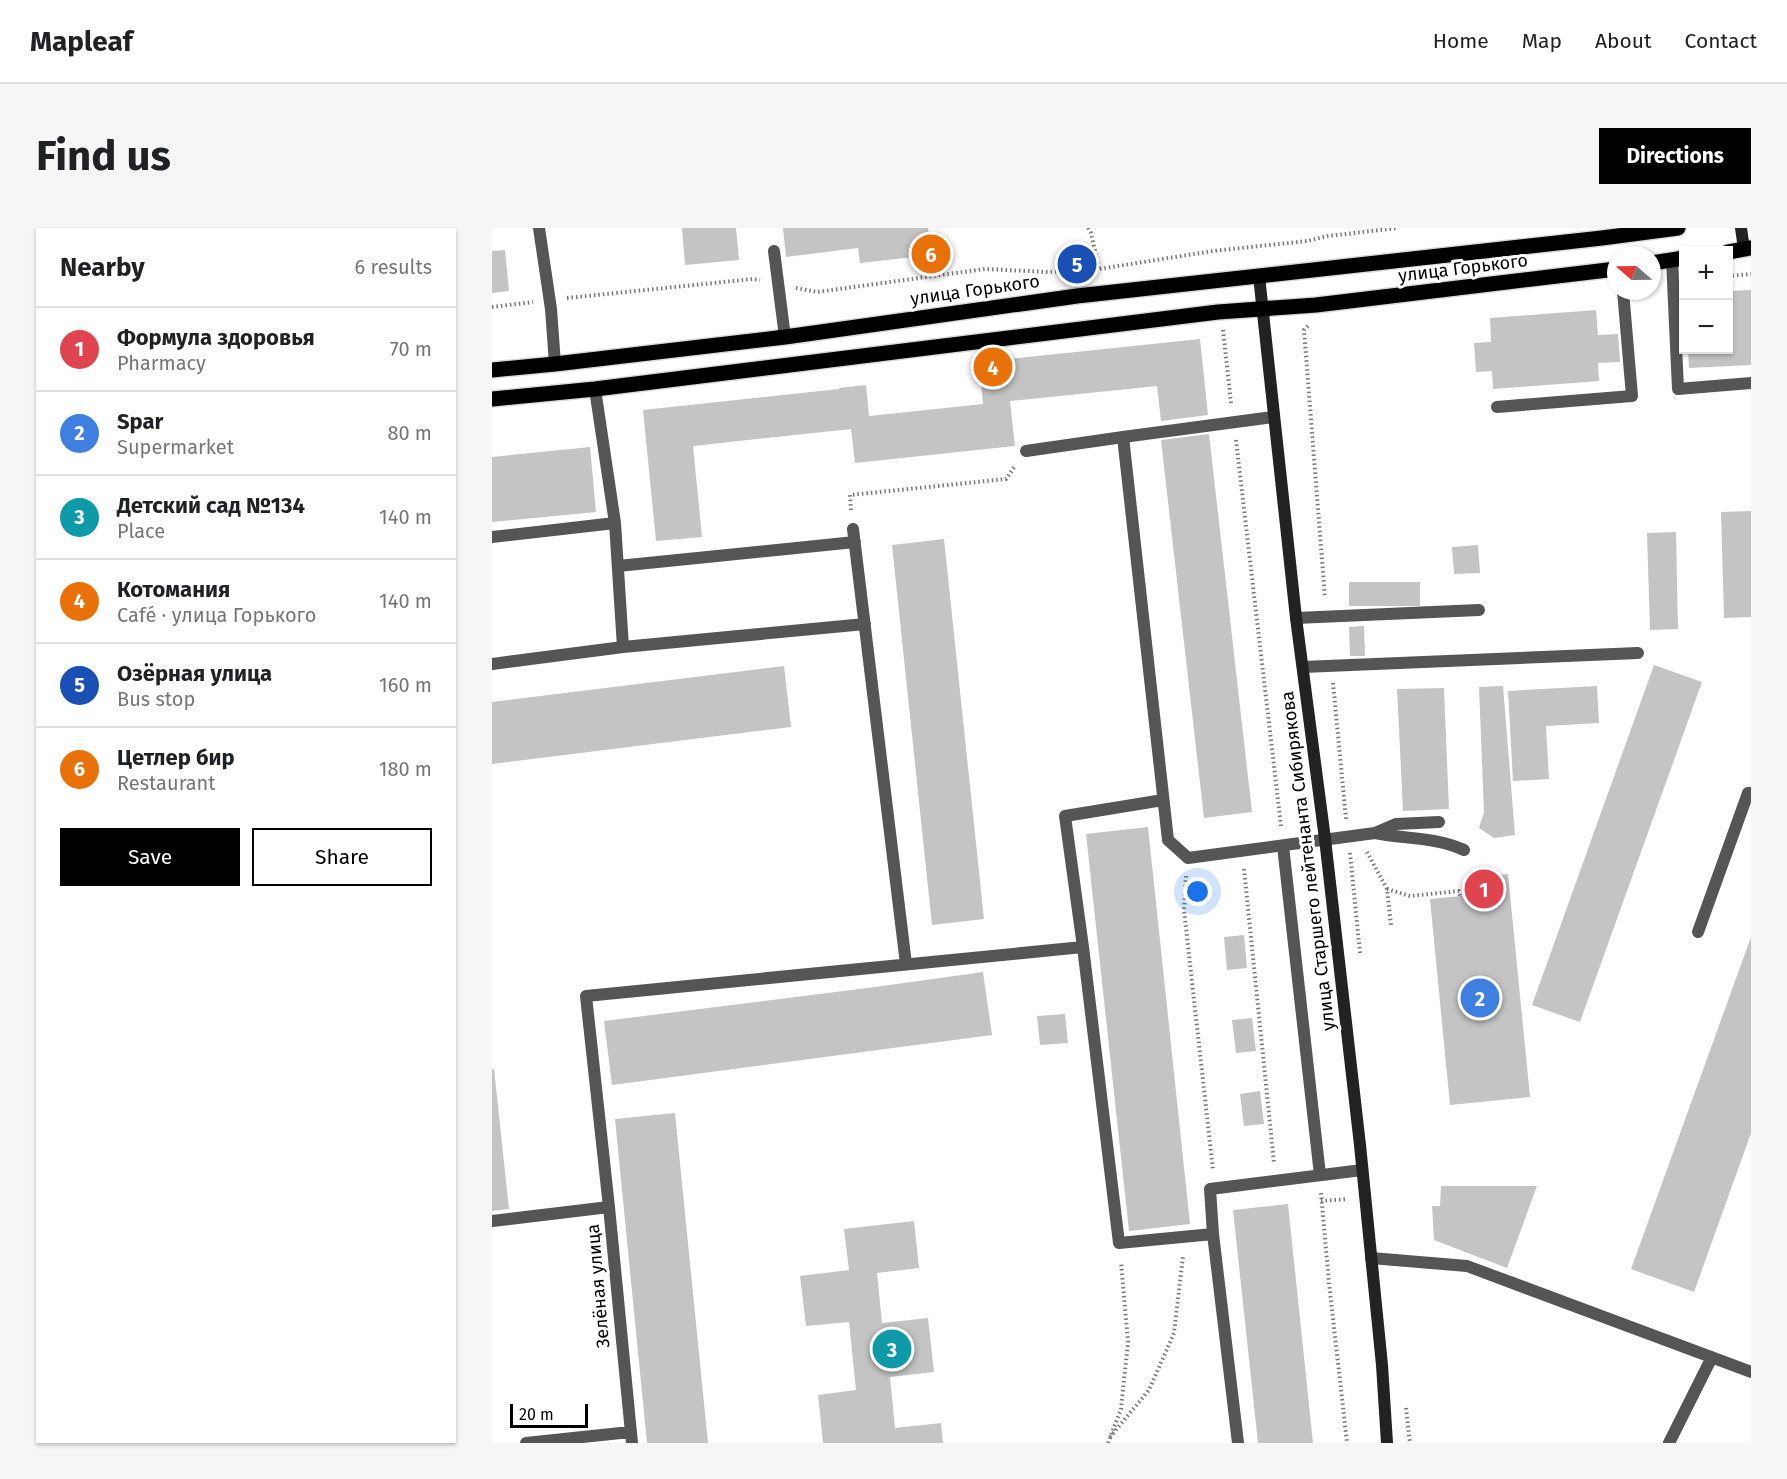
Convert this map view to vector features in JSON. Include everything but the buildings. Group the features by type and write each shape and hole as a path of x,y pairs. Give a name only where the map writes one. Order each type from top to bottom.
{"main road":[{"name":"улица Горького","path":"492,370 785,337 1077,296 1678,228"},
{"path":"1733,251 1748,249 1741,228"},
{"path":"1661,262 1678,259"},
{"name":"улица Горького","path":"492,399 595,389 1206,314 1316,305 1607,270"},
{"name":"улица Старшего лейтенанта Сибирякова","path":"1259,276 1296,618 1325,839 1362,1170 1382,1365 1387,1443"}],"street":[{"path":"540,228 550,300 555,364"},
{"path":"774,251 785,337"},
{"path":"1678,259 1678,389 1751,383"},
{"path":"1497,407 1632,396 1624,300"},
{"path":"595,389 615,524 623,647"},
{"path":"1026,451 1273,417"},
{"path":"1123,437 1168,840 1188,858 1375,833 1396,824 1439,822"},
{"path":"492,537 615,524"},
{"path":"618,566 854,535 906,964"},
{"path":"1296,618 1479,610"},
{"path":"492,664 623,647 865,624"},
{"path":"1303,668 1638,653"},
{"path":"1698,932 1748,793 1751,793"},
{"path":"1163,800 1065,816 1119,1243 1213,1234"},
{"path":"1375,833 1450,843 1464,850"},
{"path":"1282,846 1320,1176"},
{"path":"609,1207 586,996 1083,946"},
{"path":"1238,1443 1213,1234 1210,1189 1362,1170"},
{"name":"Зелёная улица","path":"492,1221 609,1207 631,1438"},
{"path":"1371,1258 1467,1266 1751,1372"},
{"path":"1669,1443 1712,1357"},
{"path":"526,1443 631,1438"}],"path":[{"path":"1088,228 1099,269"},
{"path":"492,307 753,279 817,292 985,269 1048,272 1099,269 1213,250 1306,241 1398,228"},
{"path":"1733,275 1751,273"},
{"path":"1311,324 1304,330 1326,616"},
{"path":"1223,326 1282,846"},
{"path":"854,535 850,495 1006,479 1026,451"},
{"path":"1331,666 1361,962"},
{"path":"1348,836 1365,848 1387,889 1391,925"},
{"path":"1242,851 1276,1181"},
{"path":"1188,858 1184,910 1213,1174 1210,1189"},
{"path":"1387,889 1410,896 1459,891 1460,896"},
{"path":"1320,1176 1329,1283 1347,1443"},
{"path":"1110,1437 1149,1390 1174,1333 1182,1257 1192,1236"},
{"path":"1108,1443 1121,1409 1128,1342 1119,1243"},
{"path":"1405,1397 1410,1443"}],"place":[{"name":"Цетлер бир","path":"931,254"},
{"name":"Озёрная улица","path":"1077,264"},
{"name":"Котомания","path":"993,367"},
{"name":"Формула здоровья","path":"1484,889"},
{"name":"Spar","path":"1480,998"},
{"name":"Детский сад №134","path":"892,1349"}]}
